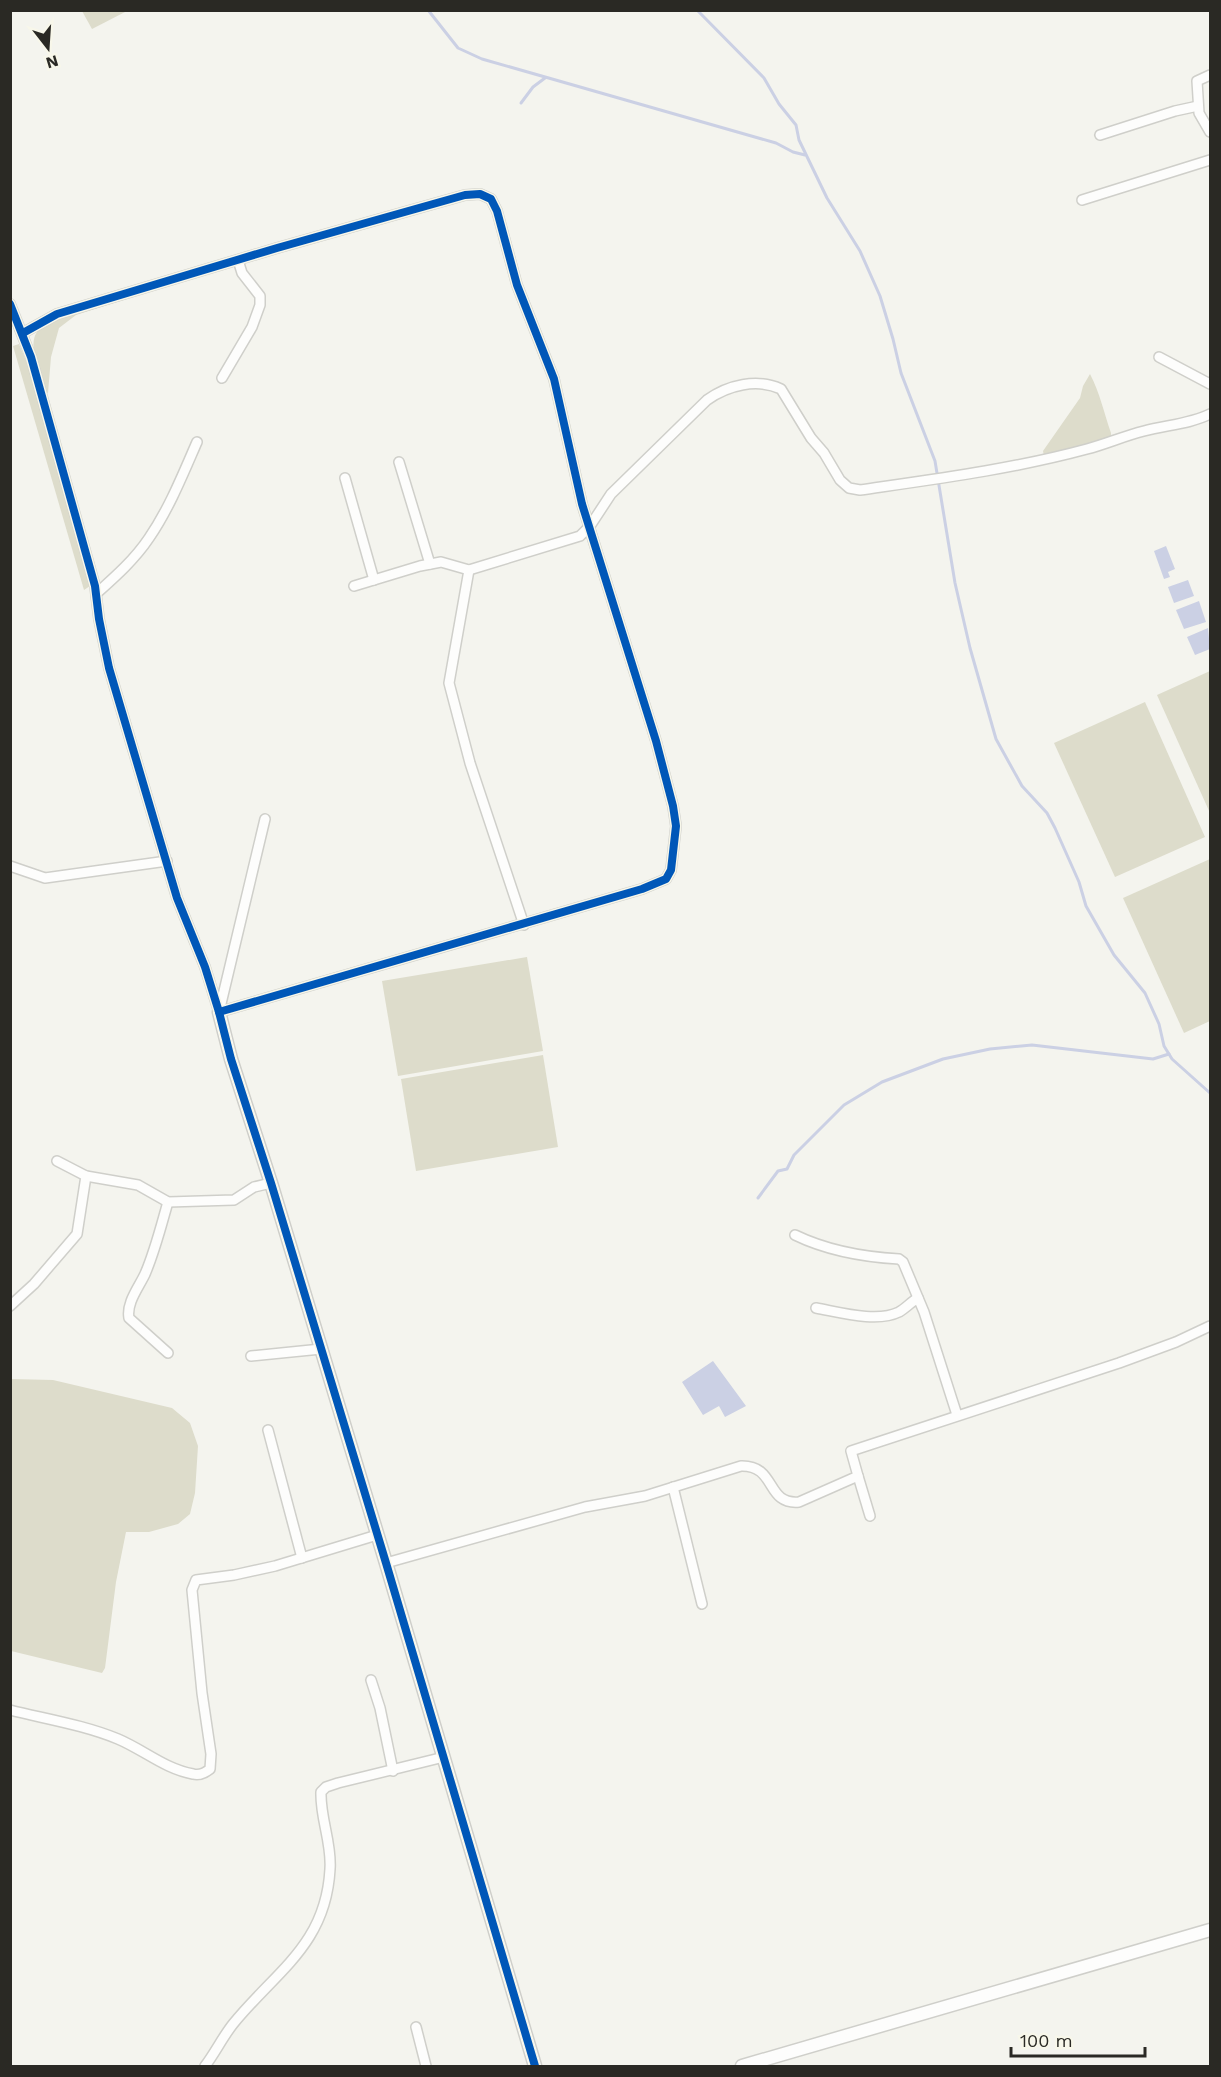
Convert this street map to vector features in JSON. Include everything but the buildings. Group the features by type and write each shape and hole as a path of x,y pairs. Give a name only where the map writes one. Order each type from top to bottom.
{"street":[{"path":"1210,75 1197,81 1199,113 1210,132"},
{"path":"1100,135 1198,106"},
{"path":"1082,200 1210,159"},
{"path":"23,333 57,314 465,195 480,194 491,199 497,211 517,285 554,379 582,504 656,741 672,806 676,826 671,870 666,879 658,884 524,925 219,1012"},
{"path":"222,378 252,327 260,305 260,296 243,273 238,260"},
{"path":"10,304 31,357 97,593 99,619 107,659 177,898 205,967 219,1012 234,1070 271,1183 386,1563 535,2067"},
{"path":"1159,357 1210,384"},
{"path":"354,586 441,562 469,570 580,536 590,526 611,494 707,400 720,390 735,386 772,385 781,389 840,480 849,488 860,490 937,479 1089,449 1144,431 1210,414"},
{"path":"97,593 120,573 149,538 197,442"},
{"path":"399,462 430,564"},
{"path":"345,477 374,580"},
{"path":"469,570 449,683 470,763 524,925"},
{"path":"219,1012 265,819"},
{"path":"10,866 45,878 167,861"},
{"path":"57,1161 86,1176 138,1185 168,1202 234,1200 254,1187 271,1183"},
{"path":"10,1306 34,1284 77,1234 86,1176"},
{"path":"168,1202 145,1275 136,1289 128,1312 129,1318 168,1353"},
{"path":"795,1235 813,1244 839,1251 899,1259 906,1266 957,1415"},
{"path":"816,1308 861,1316 890,1315 918,1298"},
{"path":"870,1516 851,1451 1119,1363 1176,1342 1210,1326"},
{"path":"251,1356 321,1349"},
{"path":"268,1430 302,1558"},
{"path":"386,1563 585,1508 645,1496 741,1466 752,1466 765,1474 778,1496 790,1503 799,1502 858,1476"},
{"path":"673,1487 702,1604"},
{"path":"10,1710 92,1730 121,1740 167,1766 196,1775 206,1773 210,1769 211,1754 202,1693 192,1590 196,1580 234,1575 302,1558 377,1535"},
{"path":"371,1680 380,1708 393,1771"},
{"path":"205,2067 234,2023 277,1978 318,1925 323,1911 330,1870 321,1792 326,1787 338,1783 444,1757"},
{"path":"742,2067 1210,1930"},
{"path":"416,2027 426,2067"}],"green space":[{"path":"82,11 127,11 92,29"},
{"path":"189,279 76,315 59,328 51,357 48,393 45,392 33,345 37,332 42,327 61,316"},
{"path":"19,344 27,363 90,580 90,586 84,590 13,346"},
{"path":"1090,374 1111,437 1044,456 1043,451 1080,398 1083,386"},
{"path":"1210,671 1210,813 1157,695"},
{"path":"1145,702 1205,837 1115,877 1054,743"},
{"path":"1210,859 1210,1021 1184,1033 1123,898"},
{"path":"527,957 543,1051 398,1076 382,981"},
{"path":"543,1055 558,1147 416,1171 401,1079"},
{"path":"11,1379 53,1380 172,1408 190,1423 198,1446 195,1493 190,1514 178,1524 149,1532 126,1532 116,1582 105,1668 102,1673 11,1651"}],"water":[{"path":"1166,546 1175,569 1168,572 1170,577 1164,579 1154,551"},
{"path":"1188,580 1194,596 1174,603 1168,587"},
{"path":"1199,601 1206,622 1184,629 1176,610"},
{"path":"1208,628 1210,649 1195,655 1187,637"},
{"path":"713,1361 746,1406 725,1417 719,1406 703,1415 682,1382"}],"waterway":[{"path":"428,10 458,48 482,59 776,143 793,152 805,155"},
{"path":"697,10 764,78 779,104 796,125 799,140 827,198 860,251 880,296 901,373 935,461 955,583 970,648 996,739 1022,786 1047,813 1079,882 1086,906 1114,955 1145,993 1159,1024 1164,1046 1172,1059 1210,1093"},
{"path":"521,103 533,87 545,78"},
{"path":"758,1198 778,1171 787,1169 794,1155 844,1105 882,1082 943,1059 990,1049 1032,1045 1153,1059 1169,1054"}],"cycle path":[{"path":"23,333 57,314 277,248 465,195 480,194 491,199 497,211 517,285 554,379 582,504 656,741 673,806 676,826 671,870 666,879 642,889 219,1012"},
{"path":"10,304 31,357 95,586 109,668 177,898 205,967 219,1012 231,1059 386,1563 535,2066"}]}
